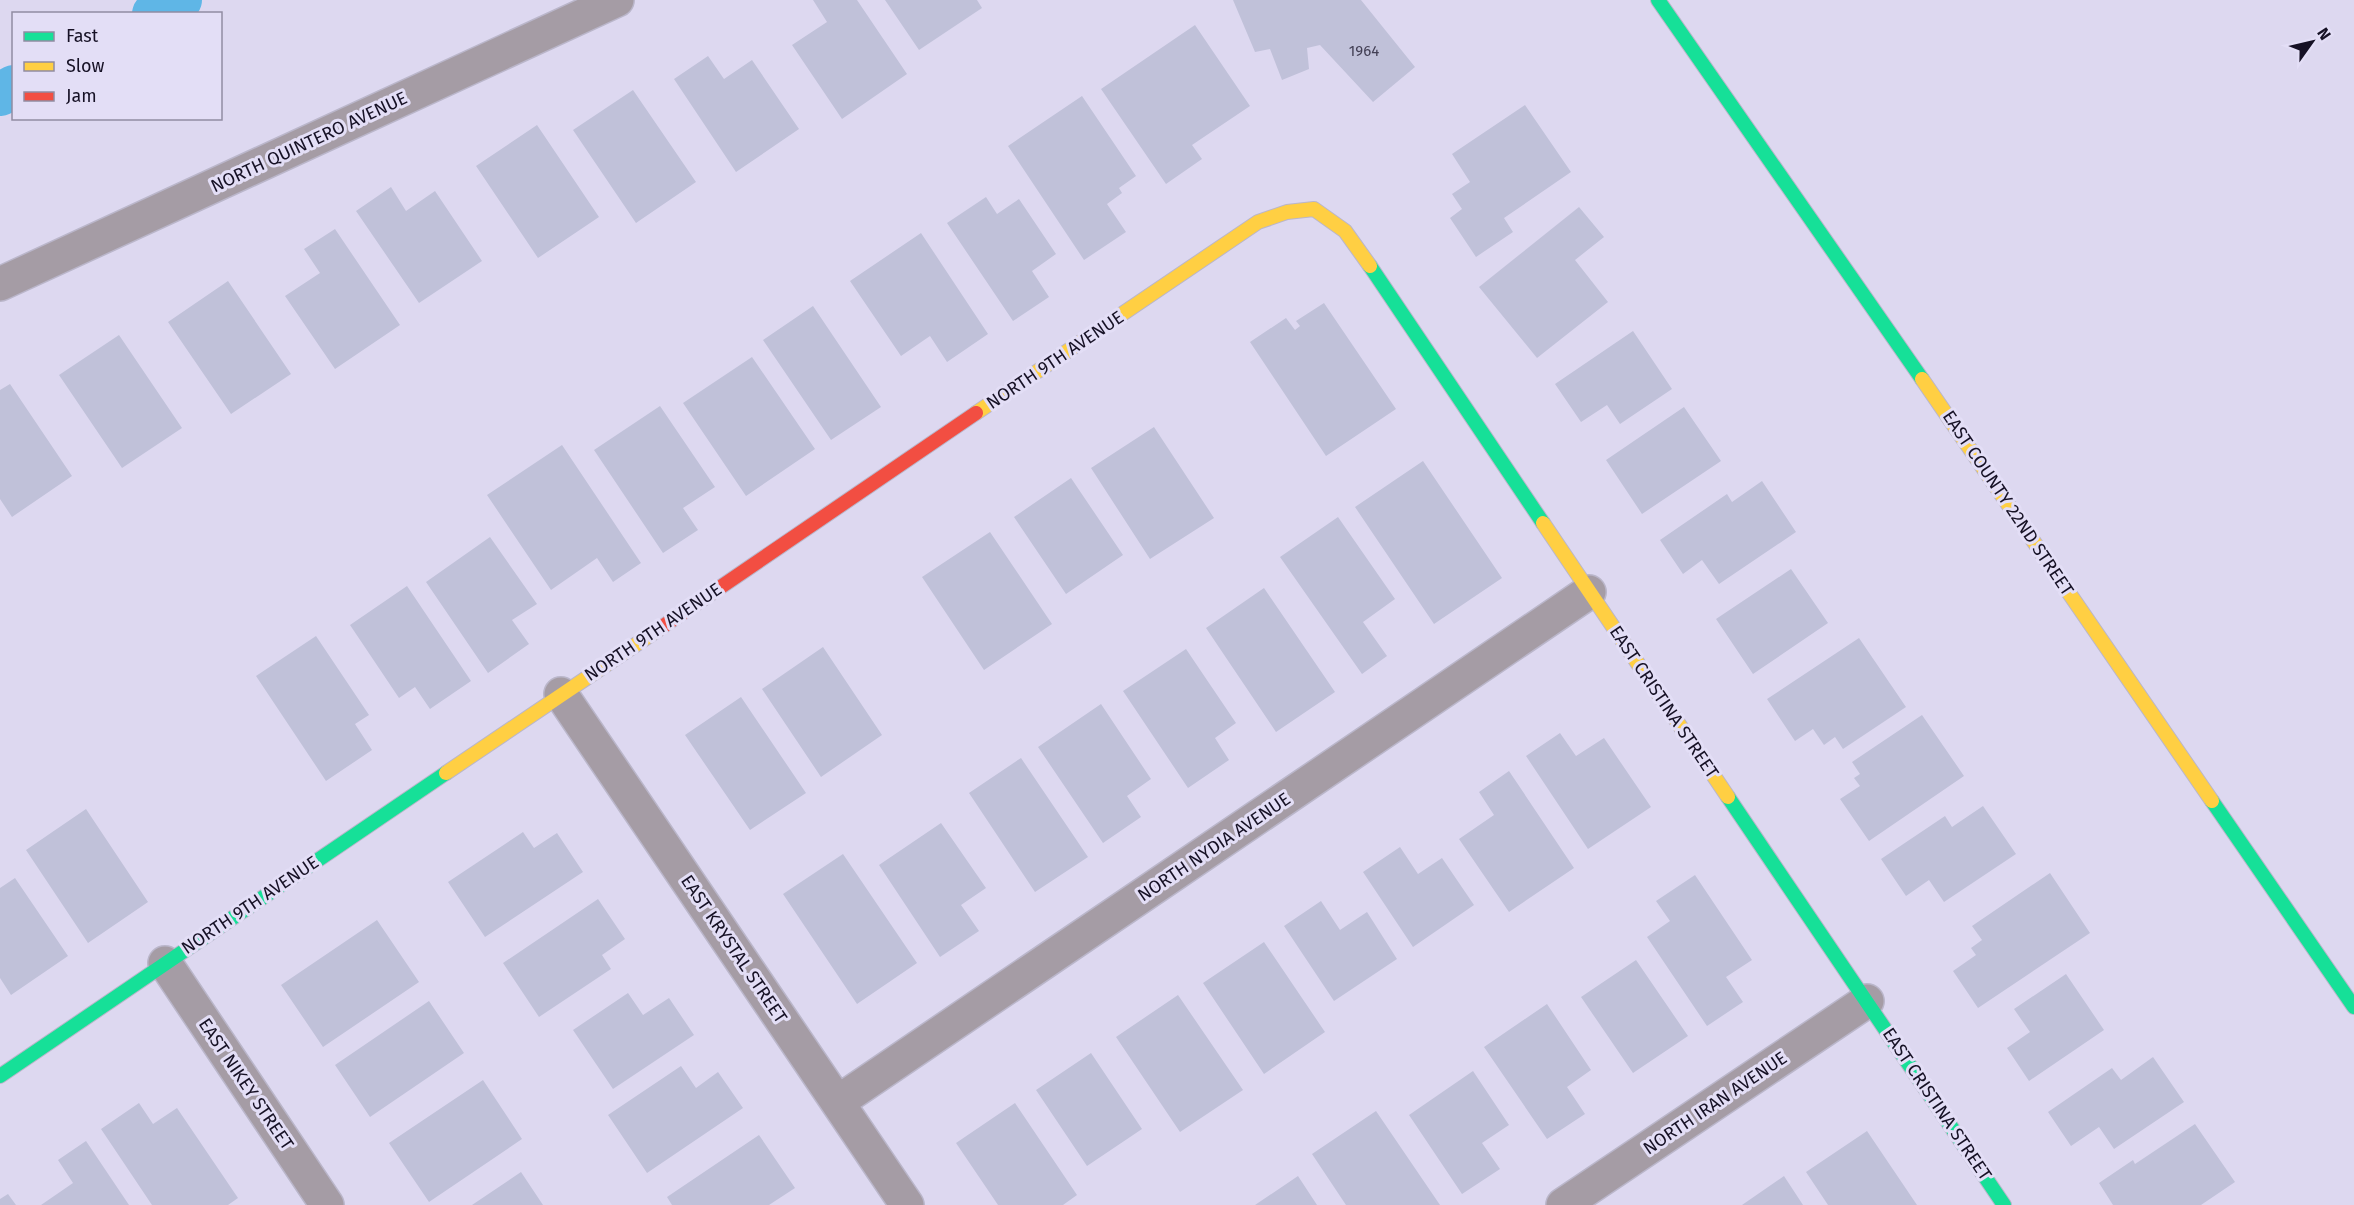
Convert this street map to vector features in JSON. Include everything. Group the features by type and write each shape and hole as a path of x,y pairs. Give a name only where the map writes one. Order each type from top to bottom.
{"street":[{"name":"NORTH QUINTERO AVENUE","path":"0,284 617,0"},
{"name":"EAST COUNTY 22ND STREET","path":"1658,0 1794,192 2354,1007"},
{"name":"EAST CRISTINA STREET","path":"1314,209 1345,231 2004,1205"},
{"name":"NORTH 9TH AVENUE","path":"0,1076 1258,222 1287,212 1314,209"},
{"name":"NORTH NYDIA AVENUE","path":"838,1102 1589,592"},
{"name":"EAST KRYSTAL STREET","path":"561,694 907,1205"},
{"name":"EAST NIKEY STREET","path":"165,963 327,1205"},
{"name":"NORTH IRAN AVENUE","path":"1563,1205 1867,1001"}],"building":[{"path":"813,0 857,0 907,74 842,119 792,45 827,22"},
{"path":"885,0 977,0 982,8 919,50"},
{"path":"1233,0 1361,0 1415,67 1373,102 1320,45 1307,48 1309,69 1282,80 1270,49 1255,52"},
{"path":"1195,25 1250,106 1192,145 1202,159 1166,184 1101,89"},
{"path":"708,56 724,79 752,60 799,129 736,172 674,79"},
{"path":"633,90 696,182 636,223 573,130"},
{"path":"1082,96 1136,176 1119,188 1122,193 1107,204 1126,232 1084,260 1008,146"},
{"path":"1525,105 1571,172 1504,218 1513,232 1476,257 1450,218 1462,209 1452,194 1470,182 1452,154"},
{"path":"537,125 599,217 538,258 476,166"},
{"path":"391,187 406,211 435,191 482,261 419,303 356,211"},
{"path":"986,197 997,214 1019,199 1056,254 1032,271 1049,297 1013,321 947,223"},
{"path":"1579,207 1604,237 1575,260 1608,302 1537,358 1479,287"},
{"path":"335,229 400,325 335,369 285,296 320,273 304,249"},
{"path":"921,233 988,334 947,362 930,336 901,356 850,281"},
{"path":"228,281 291,374 231,414 168,322"},
{"path":"1324,303 1396,409 1326,456 1250,342 1286,318 1295,330 1300,326 1296,321"},
{"path":"813,306 881,407 831,440 763,340"},
{"path":"1633,331 1672,389 1620,424 1607,405 1581,422 1555,384"},
{"path":"119,335 182,428 122,468 59,375"},
{"path":"752,357 815,449 746,496 683,403"},
{"path":"10,384 72,476 12,517 0,499 0,390"},
{"path":"660,406 715,487 683,508 698,530 663,553 594,450"},
{"path":"1684,407 1721,461 1642,514 1606,460"},
{"path":"1154,427 1214,518 1150,559 1091,468"},
{"path":"562,445 641,563 613,582 597,558 551,590 487,495"},
{"path":"1423,461 1502,578 1434,624 1355,507"},
{"path":"1071,478 1123,555 1066,594 1014,517"},
{"path":"1762,481 1796,532 1719,584 1702,560 1683,574 1660,540 1727,494 1732,502"},
{"path":"1338,517 1395,599 1363,622 1387,656 1362,674 1280,557"},
{"path":"990,532 1052,624 984,670 922,577"},
{"path":"490,537 537,604 512,620 529,644 488,673 426,582"},
{"path":"1791,569 1828,623 1753,674 1716,619"},
{"path":"407,586 471,681 430,709 415,687 399,698 350,625"},
{"path":"1264,588 1335,692 1276,732 1206,628"},
{"path":"316,636 369,715 355,724 372,750 326,781 256,676"},
{"path":"1859,638 1906,707 1843,749 1835,737 1824,745 1813,729 1795,741 1767,699"},
{"path":"823,647 882,735 821,777 762,689"},
{"path":"1186,649 1236,723 1215,738 1229,760 1188,788 1123,691"},
{"path":"741,697 806,793 750,830 685,735"},
{"path":"1101,704 1151,779 1127,796 1141,817 1103,843 1038,747"},
{"path":"1922,715 1964,776 1869,841 1840,799 1860,786 1854,778 1860,774 1852,762"},
{"path":"1560,733 1576,756 1604,738 1651,807 1588,849 1526,756"},
{"path":"1021,758 1088,857 1035,892 969,793"},
{"path":"1509,771 1574,868 1509,912 1459,839 1494,815 1479,792"},
{"path":"1983,806 2016,854 1944,902 1929,880 1906,896 1881,859 1945,816 1952,827"},
{"path":"86,809 148,902 88,943 26,850"},
{"path":"941,823 986,888 961,905 979,931 940,957 879,865"},
{"path":"523,832 534,848 557,833 583,872 485,937 448,882"},
{"path":"1400,847 1418,874 1442,858 1474,905 1413,947 1363,872"},
{"path":"843,854 917,963 857,1004 783,894"},
{"path":"2050,873 2090,933 1978,1008 1953,971 1976,955 1971,948 1982,940 1972,926"},
{"path":"1695,875 1752,960 1726,977 1743,1002 1707,1026 1647,937 1670,921 1656,901"},
{"path":"15,878 68,956 11,995 0,978 0,888"},
{"path":"598,899 625,939 602,955 611,969 539,1017 503,963"},
{"path":"1321,901 1340,930 1367,912 1397,959 1334,1001 1284,926"},
{"path":"377,920 419,982 323,1047 281,985"},
{"path":"1264,942 1325,1032 1264,1074 1203,983"},
{"path":"1636,960 1688,1036 1633,1073 1581,997"},
{"path":"2066,974 2104,1030 2029,1081 2007,1048 2030,1032 2014,1009"},
{"path":"628,993 643,1015 669,998 694,1035 613,1089 573,1030"},
{"path":"1178,995 1243,1090 1180,1132 1116,1037"},
{"path":"429,1001 464,1053 370,1117 335,1065"},
{"path":"1547,1004 1591,1070 1567,1087 1585,1114 1547,1139 1484,1047"},
{"path":"1091,1053 1142,1129 1087,1166 1036,1090"},
{"path":"2153,1057 2184,1102 2114,1149 2099,1127 2071,1146 2048,1112 2112,1068 2121,1080"},
{"path":"681,1066 696,1088 718,1072 743,1108 647,1173 608,1115"},
{"path":"1473,1071 1509,1125 1482,1143 1500,1169 1462,1194 1409,1115"},
{"path":"483,1080 522,1139 429,1202 389,1143"},
{"path":"139,1103 153,1124 177,1108 238,1198 228,1205 152,1205 101,1129"},
{"path":"1015,1103 1077,1195 1063,1205 998,1205 956,1143"},
{"path":"1376,1111 1440,1205 1346,1205 1312,1154"},
{"path":"2195,1124 2235,1182 2201,1205 2113,1205 2099,1183 2133,1160 2135,1164"},
{"path":"1867,1131 1917,1205 1828,1205 1806,1172"},
{"path":"759,1135 795,1188 769,1205 672,1205 667,1197"},
{"path":"86,1141 129,1205 41,1205 73,1183 58,1160"},
{"path":"521,1172 543,1205 472,1205"},
{"path":"1298,1176 1317,1205 1255,1205"},
{"path":"1784,1176 1803,1205 1742,1205"},
{"path":"8,1194 16,1205 0,1205 0,1199"}],"waterway":[{"path":"158,12 180,0"},
{"path":"0,94 12,88"}],"traffic: fast":[{"path":"1658,0 1922,379"},
{"path":"1370,266 1543,523"},
{"path":"0,1076 446,773"},
{"path":"1728,797 2004,1205"},
{"path":"2212,801 2354,1007"}],"traffic: slow":[{"path":"976,413 1258,222 1287,212 1314,209 1345,231 1370,266"},
{"path":"1922,379 2212,801"},
{"path":"1543,523 1728,797"},
{"path":"446,773 659,629"}],"traffic: jam":[{"path":"659,629 976,413"}]}
